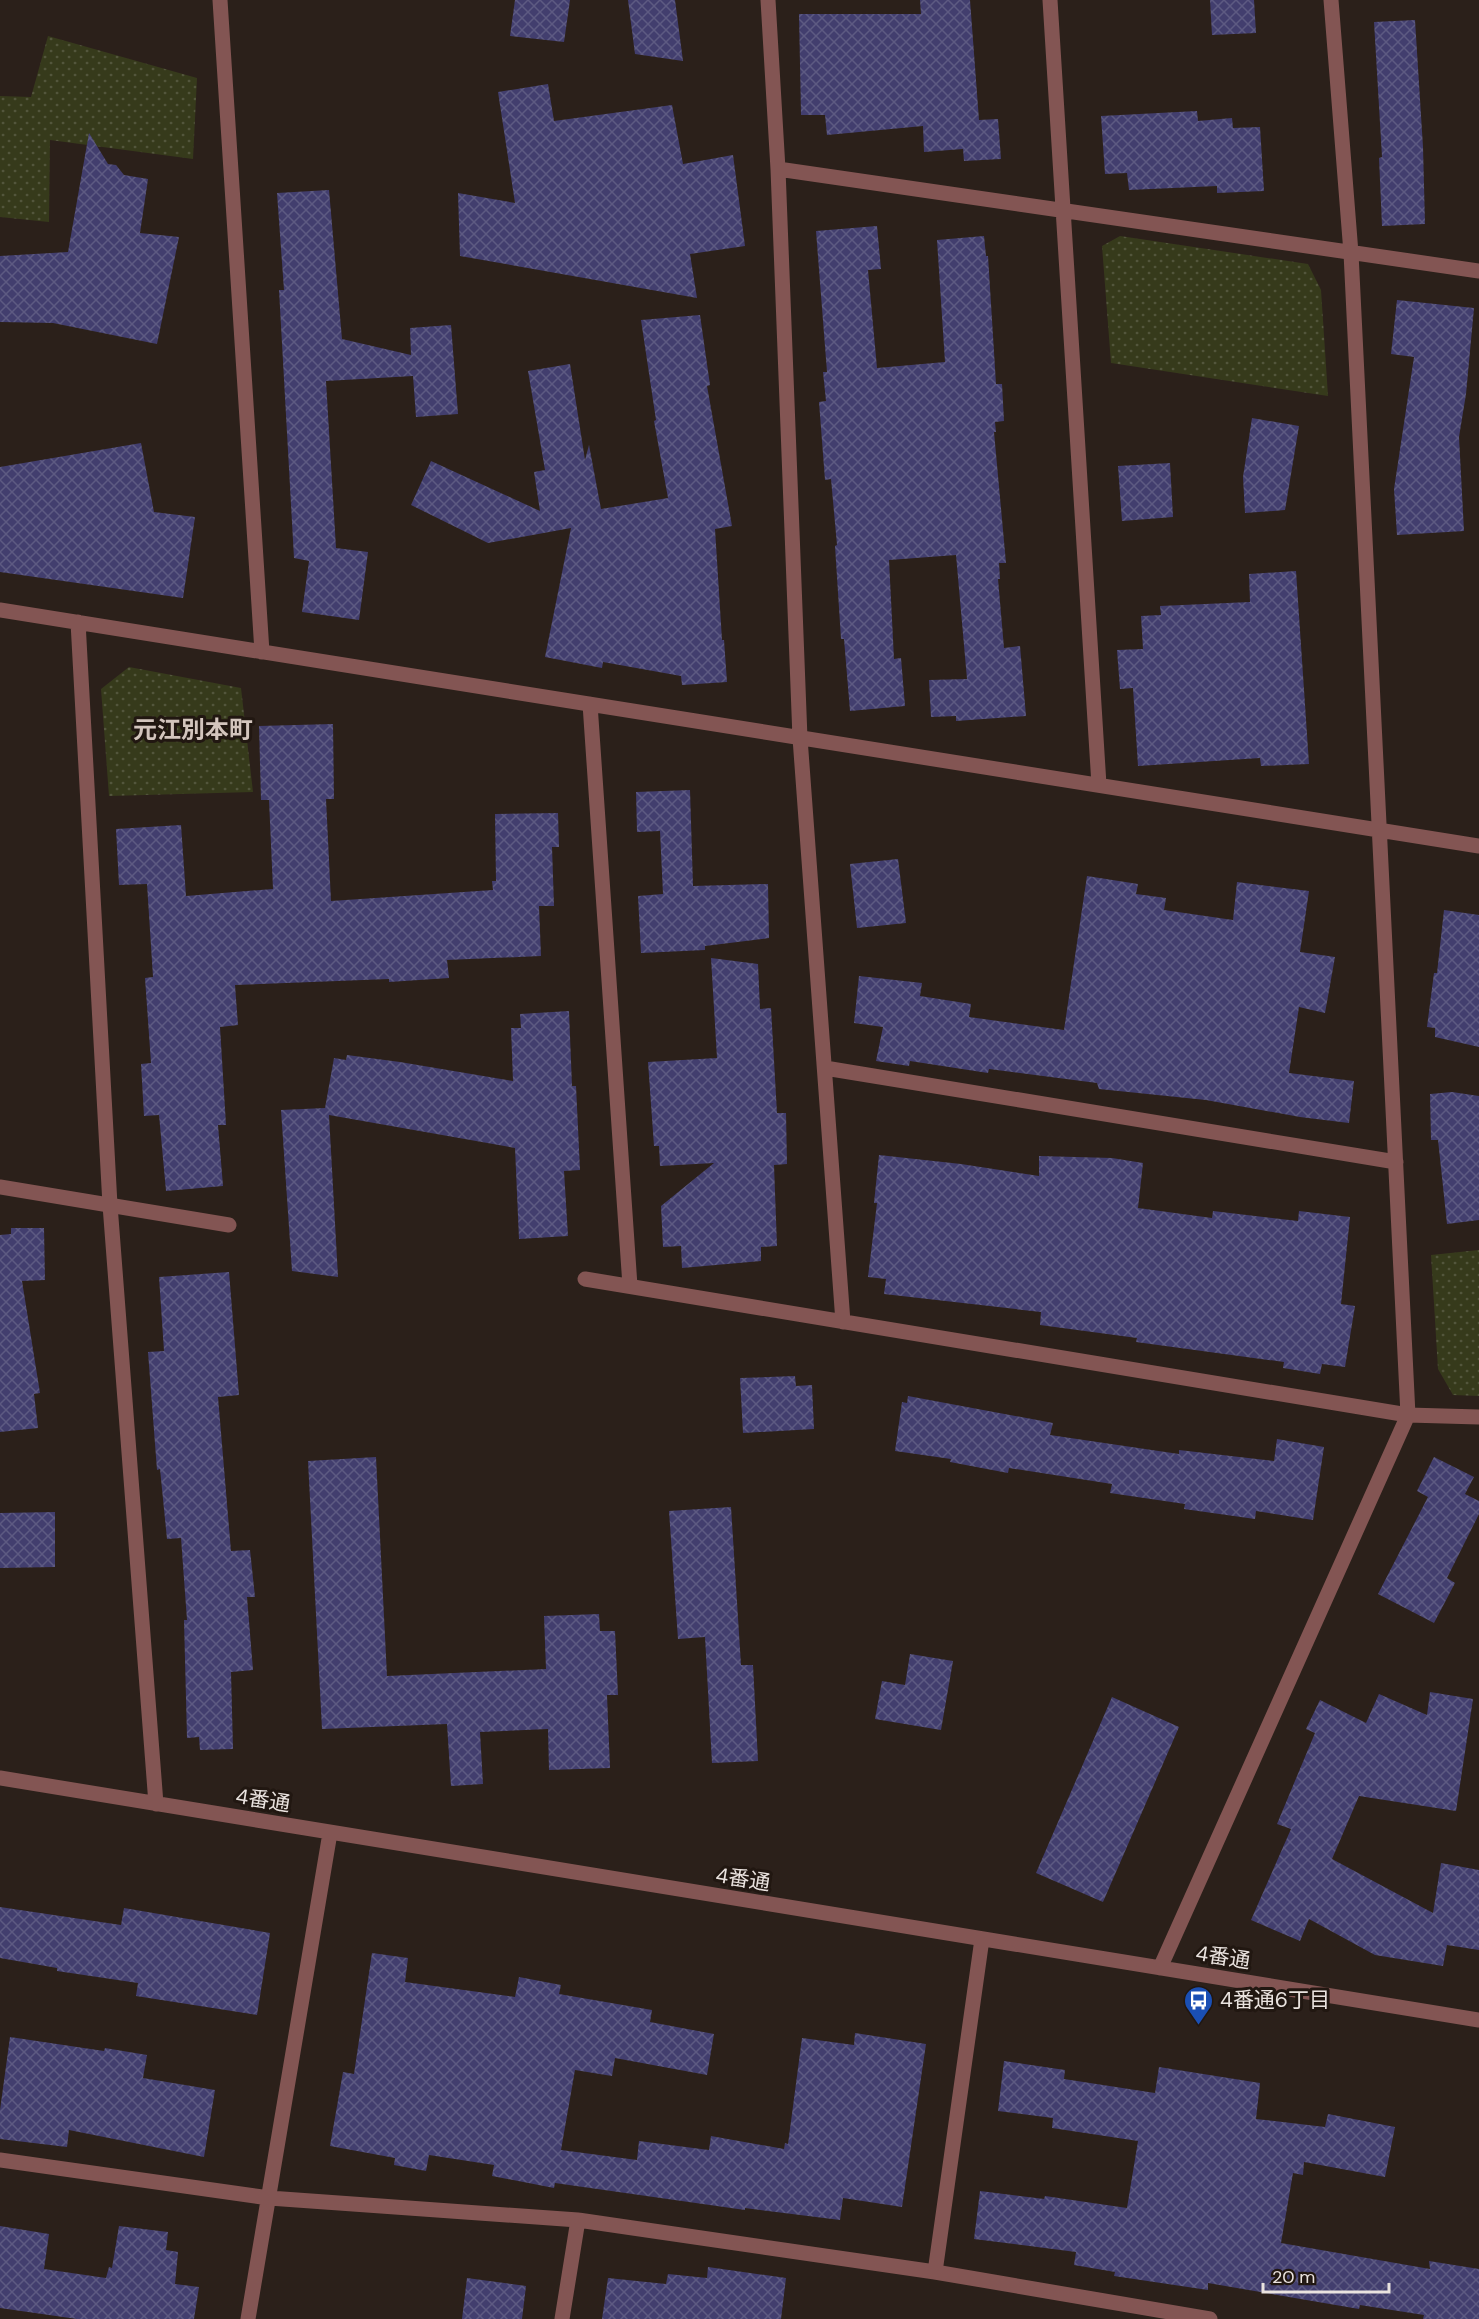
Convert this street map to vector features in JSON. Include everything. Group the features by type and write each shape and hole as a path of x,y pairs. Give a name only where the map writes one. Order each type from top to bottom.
{"street":[{"path":"220,0 262,652"},
{"path":"768,0 778,168 801,738 843,1322"},
{"path":"1050,0 1099,785"},
{"path":"1160,1968 1408,1415 1351,253 1331,0"},
{"path":"778,168 1479,271"},
{"path":"0,610 1479,846"},
{"path":"78,622 110,1205 156,1804"},
{"path":"590,704 630,1286"},
{"path":"825,1068 1396,1162"},
{"path":"0,1187 229,1225"},
{"path":"585,1279 1408,1415 1479,1417"},
{"name":"4番通","path":"0,1779 1479,2020"},
{"path":"248,2319 330,1833"},
{"path":"935,2272 982,1939"},
{"path":"0,2160 269,2198 578,2220 935,2272 1210,2319"},
{"path":"562,2319 578,2220"}],"green space":[{"path":"48,36 197,78 193,159 50,140 49,222 0,217 0,96 31,97"},
{"path":"1120,236 1308,264 1321,290 1328,396 1111,363 1102,246"},
{"path":"129,667 241,688 253,792 109,796 101,689"},
{"path":"1479,1250 1479,1396 1453,1395 1438,1369 1431,1255"}],"building":[{"path":"515,0 570,0 564,42 510,36"},
{"path":"628,0 675,0 683,61 635,54"},
{"path":"920,0 970,0 979,120 998,119 1001,159 964,161 963,149 924,152 923,126 827,135 825,115 801,115 799,14 921,14"},
{"path":"1210,0 1254,0 1256,33 1212,35"},
{"path":"1415,20 1425,224 1382,226 1379,158 1382,157 1374,22"},
{"path":"548,84 554,121 672,105 683,164 733,155 745,246 690,254 697,298 460,256 458,193 515,203 498,92"},
{"path":"1197,111 1198,121 1232,118 1233,128 1260,127 1264,191 1217,193 1217,186 1129,190 1127,173 1105,174 1101,116"},
{"path":"89,133 108,164 116,165 124,175 148,179 140,233 179,237 157,344 53,323 0,322 0,256 68,252"},
{"path":"329,190 342,339 411,355 410,328 451,325 458,414 416,417 413,376 326,381 336,548 368,552 359,620 302,612 309,561 294,558 279,290 284,290 277,193"},
{"path":"877,226 881,269 868,270 877,368 945,362 937,240 984,236 986,256 988,256 996,384 1002,384 1004,421 995,422 996,432 994,432 1006,563 999,563 1000,579 998,579 1004,648 1020,646 1026,716 956,721 956,716 931,717 929,680 967,679 956,555 889,560 894,659 901,658 905,706 850,711 844,639 841,639 835,546 837,545 831,479 825,480 819,402 826,401 823,372 827,372 816,231"},
{"path":"1397,300 1474,308 1466,394 1459,437 1464,531 1397,535 1394,489 1414,357 1391,354"},
{"path":"700,315 710,385 707,386 732,526 715,529 727,682 682,685 681,676 603,662 602,668 545,657 571,528 488,543 411,505 431,461 540,511 534,472 545,470 528,371 570,364 585,460 589,445 601,509 668,498 654,421 656,420 641,320"},
{"path":"1252,418 1299,426 1285,510 1245,513 1243,477"},
{"path":"141,443 154,512 195,517 183,598 0,572 0,467"},
{"path":"1170,463 1173,517 1122,521 1118,466"},
{"path":"1296,571 1309,764 1261,766 1260,758 1138,766 1133,688 1120,689 1117,650 1143,649 1141,616 1161,615 1160,606 1250,602 1249,574"},
{"path":"333,724 334,799 326,799 331,901 493,890 492,881 496,881 495,814 558,813 559,847 552,847 554,906 539,906 541,956 447,960 449,978 389,982 389,979 235,985 238,1025 220,1027 226,1125 218,1125 223,1186 166,1191 159,1115 144,1116 141,1064 151,1063 145,978 153,977 147,884 119,885 116,829 181,825 186,896 273,889 269,800 261,800 259,726"},
{"path":"690,790 693,886 768,884 769,938 705,946 705,950 641,953 638,896 663,894 660,831 637,832 636,792"},
{"path":"898,859 906,923 857,928 850,864"},
{"path":"1087,876 1138,884 1136,894 1166,898 1164,910 1233,920 1237,882 1309,891 1300,952 1335,957 1325,1013 1299,1007 1289,1073 1354,1081 1349,1123 1300,1117 1206,1100 1099,1089 1097,1083 989,1069 988,1073 910,1061 909,1066 876,1061 883,1027 854,1023 859,976 922,983 920,996 971,1004 969,1017 1064,1030"},
{"path":"1444,910 1479,915 1479,1047 1435,1037 1435,1028 1427,1027 1434,973 1437,973"},
{"path":"711,958 758,964 760,1009 771,1008 777,1113 786,1113 787,1164 774,1165 777,1246 761,1247 761,1261 682,1268 681,1246 663,1247 661,1206 714,1163 660,1166 659,1146 654,1146 648,1062 717,1058"},
{"path":"569,1011 572,1086 576,1086 580,1170 564,1171 568,1236 519,1239 515,1148 329,1115 338,1277 292,1271 281,1110 325,1108 334,1058 346,1060 347,1055 513,1081 511,1028 521,1028 520,1014"},
{"path":"1452,1092 1479,1096 1479,1220 1447,1224 1438,1140 1431,1140 1430,1094"},
{"path":"879,1155 1039,1176 1039,1156 1112,1158 1143,1163 1138,1208 1212,1218 1213,1211 1298,1221 1299,1211 1350,1217 1341,1304 1355,1306 1345,1367 1322,1364 1320,1374 1283,1368 1284,1362 1136,1342 1137,1338 1040,1325 1041,1312 884,1294 886,1279 868,1277 877,1203 874,1203"},
{"path":"11,1228 44,1228 45,1280 22,1281 40,1393 34,1394 38,1428 0,1432 0,1235 11,1234"},
{"path":"229,1272 239,1395 218,1397 231,1551 250,1550 255,1597 247,1597 253,1670 231,1672 233,1749 200,1750 199,1737 187,1738 184,1620 187,1620 181,1538 167,1539 160,1469 157,1470 148,1352 164,1351 159,1277"},
{"path":"795,1376 796,1386 812,1385 814,1429 743,1433 740,1378"},
{"path":"908,1396 1053,1423 1050,1435 1179,1454 1179,1450 1274,1461 1277,1439 1324,1447 1313,1520 1256,1511 1255,1519 1184,1509 1185,1504 1110,1493 1112,1484 1009,1468 1008,1473 950,1462 951,1459 895,1451 902,1402 907,1403"},
{"path":"376,1457 387,1676 546,1669 544,1616 599,1614 600,1631 615,1631 618,1695 607,1695 610,1768 549,1770 548,1729 480,1732 483,1784 451,1786 447,1724 322,1729 308,1461"},
{"path":"1434,1457 1474,1477 1465,1494 1479,1501 1479,1514 1447,1578 1455,1583 1434,1623 1378,1594 1428,1497 1417,1491"},
{"path":"731,1507 741,1665 753,1665 758,1761 712,1763 705,1637 678,1639 669,1511"},
{"path":"55,1512 55,1567 0,1568 0,1513"},
{"path":"910,1654 953,1661 941,1730 875,1719 882,1681 905,1685"},
{"path":"1430,1692 1473,1699 1456,1811 1359,1796 1332,1859 1433,1913 1441,1863 1479,1870 1479,1950 1447,1945 1443,1966 1375,1955 1309,1919 1300,1941 1251,1920 1291,1829 1277,1824 1315,1733 1306,1729 1320,1700 1366,1723 1379,1694 1427,1715"},
{"path":"1112,1697 1179,1727 1103,1902 1036,1873"},
{"path":"0,1907 121,1925 124,1908 270,1933 257,2015 136,1996 138,1983 57,1971 57,1968 0,1958"},
{"path":"372,1953 408,1958 405,1982 515,1997 519,1977 561,1985 559,1994 652,2010 650,2022 714,2034 707,2075 615,2058 612,2076 575,2070 561,2150 637,2160 639,2141 709,2150 711,2136 784,2149 785,2143 788,2144 802,2038 854,2045 855,2033 926,2044 902,2207 843,2198 840,2220 745,2208 745,2210 555,2183 554,2188 492,2176 494,2165 429,2155 426,2171 394,2165 395,2158 330,2146 343,2072 354,2074"},
{"path":"10,2037 147,2055 143,2078 215,2090 204,2157 69,2130 67,2147 0,2139 0,2110"},
{"path":"1004,2061 1065,2070 1064,2079 1155,2093 1159,2067 1260,2083 1256,2119 1325,2127 1328,2114 1395,2127 1385,2177 1304,2162 1303,2175 1293,2173 1281,2243 1430,2269 1429,2261 1479,2269 1479,2319 1423,2319 1424,2315 1360,2305 1359,2309 1208,2283 1208,2290 1114,2276 1115,2272 1074,2265 1076,2252 974,2239 980,2191 1044,2199 1045,2196 1127,2208 1138,2141 1052,2128 1053,2118 998,2111"},
{"path":"0,2226 49,2234 44,2269 106,2278 109,2267 112,2268 119,2226 168,2232 166,2250 178,2252 175,2284 199,2287 194,2319 77,2319 0,2308"},
{"path":"708,2267 786,2278 781,2319 602,2319 608,2278 666,2284 668,2274 707,2278"},
{"path":"467,2278 526,2286 522,2319 462,2319"}],"place":[{"name":"4番通6丁目","path":"1199,2026"}],"district":[{"name":"元江別本町","path":"193,729"}]}
